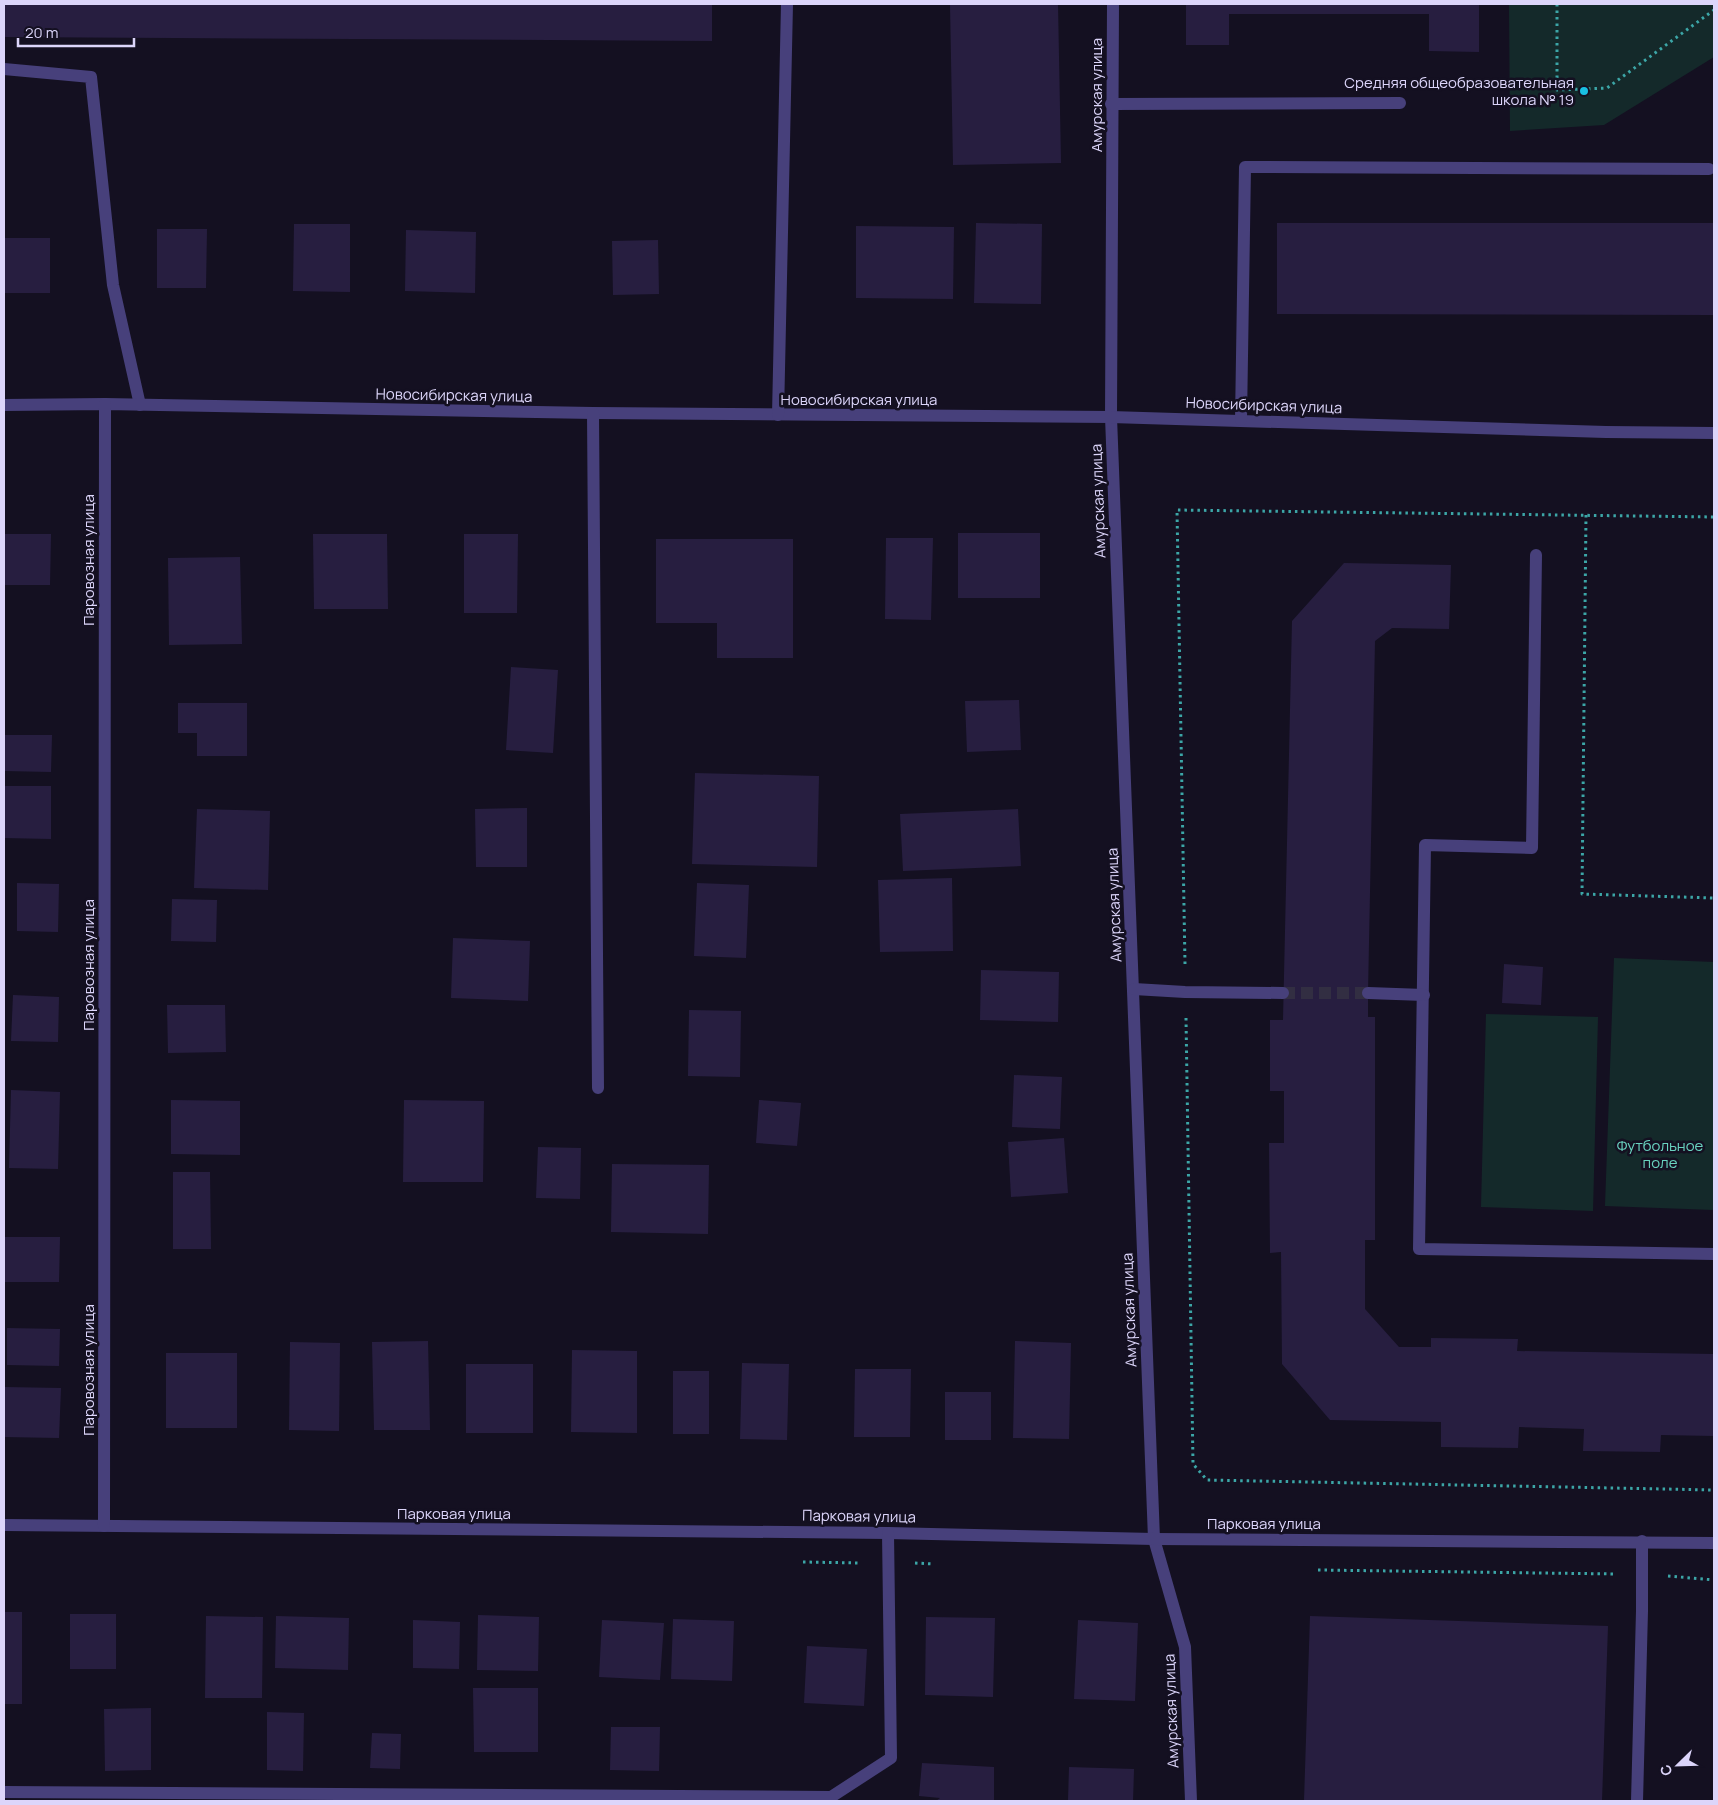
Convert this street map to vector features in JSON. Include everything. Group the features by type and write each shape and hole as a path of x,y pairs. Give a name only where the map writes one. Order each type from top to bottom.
{"street":[{"path":"778,415 787,4"},
{"name":"Амурская улица","path":"1113,4 1111,417 1154,1539 1185,1647 1191,1801"},
{"path":"4,69 91,77 113,285 140,405"},
{"path":"1112,104 1400,102"},
{"path":"1241,420 1245,167 1709,169"},
{"name":"Новосибирская улица","path":"4,405 105,404 593,413 1111,417 1606,432 1714,433"},
{"name":"Паровозная улица","path":"104,1526 105,404"},
{"path":"593,413 598,1088"},
{"path":"1536,555 1532,848 1425,845 1419,1249 1714,1254"},
{"path":"1134,989 1185,992 1283,993"},
{"path":"1368,993 1424,995"},
{"name":"Парковая улица","path":"4,1525 888,1533 1154,1539 1714,1543"},
{"path":"4,1792 831,1797 890,1758 888,1533"},
{"path":"1637,1801 1642,1541"}],"path":[{"path":"1557,4 1557,90 1607,88 1714,10"},
{"path":"1714,517 1177,510 1193,1464 1207,1480 1714,1490"},
{"path":"1586,515 1582,894 1714,898"}],"green space":[{"name":"Средняя общеобразовательная школа № 19","path":"1509,4 1714,4 1714,57 1604,125 1510,131"},
{"name":"Футбольное поле","path":"1614,958 1714,962 1714,1210 1605,1206"},
{"path":"1486,1014 1598,1017 1593,1211 1481,1207"}],"building":[{"path":"4,4 712,4 712,41 4,37"},
{"path":"950,4 1058,4 1061,163 953,165"},
{"path":"1186,4 1479,4 1479,52 1429,51 1429,14 1229,14 1229,45 1186,45"},
{"path":"976,223 1042,224 1041,304 974,303"},
{"path":"1277,223 1714,223 1714,315 1277,314"},
{"path":"294,224 350,224 350,292 293,291"},
{"path":"856,226 954,227 953,299 856,298"},
{"path":"157,229 207,229 206,288 157,288"},
{"path":"406,230 476,232 475,293 405,291"},
{"path":"4,238 50,238 50,293 4,293"},
{"path":"658,240 659,294 613,295 612,241"},
{"path":"958,533 1040,533 1040,598 958,598"},
{"path":"4,534 51,534 50,585 4,585"},
{"path":"313,534 387,534 388,609 314,609"},
{"path":"464,534 518,534 517,613 464,613"},
{"path":"886,538 933,538 931,620 885,619"},
{"path":"656,539 793,539 793,658 717,658 717,623 656,623"},
{"path":"240,557 242,644 169,645 168,558"},
{"path":"1344,563 1451,565 1449,629 1392,628 1375,641 1368,1017 1375,1017 1375,1240 1365,1240 1365,1309 1399,1347 1431,1347 1431,1338 1518,1339 1517,1351 1714,1354 1714,1436 1661,1435 1660,1452 1583,1451 1584,1429 1519,1427 1518,1448 1441,1447 1441,1422 1330,1420 1282,1364 1281,1252 1270,1253 1269,1143 1284,1143 1284,1091 1270,1091 1270,1020 1283,1020 1292,621"},
{"path":"511,667 558,670 553,753 506,750"},
{"path":"1019,700 1021,750 967,752 965,701"},
{"path":"178,703 247,703 247,756 197,756 197,733 178,733"},
{"path":"4,735 52,735 51,772 4,771"},
{"path":"695,773 819,776 817,867 692,864"},
{"path":"4,786 51,786 51,839 4,838"},
{"path":"527,808 527,867 476,867 475,809"},
{"path":"197,809 270,811 268,890 194,888"},
{"path":"1018,809 1021,866 903,871 900,814"},
{"path":"952,878 953,951 880,952 878,880"},
{"path":"17,883 59,884 58,932 17,931"},
{"path":"697,883 749,885 746,958 694,956"},
{"path":"172,899 217,900 216,942 171,941"},
{"path":"453,938 530,941 528,1001 451,998"},
{"path":"1504,964 1543,967 1541,1005 1502,1003"},
{"path":"981,970 1059,972 1058,1022 980,1020"},
{"path":"13,995 59,997 58,1042 11,1041"},
{"path":"167,1005 225,1005 226,1052 168,1053"},
{"path":"689,1010 741,1011 740,1077 688,1076"},
{"path":"1014,1075 1062,1077 1060,1129 1012,1127"},
{"path":"11,1090 60,1092 58,1169 9,1168"},
{"path":"171,1100 240,1101 240,1155 171,1154"},
{"path":"404,1100 484,1101 483,1182 403,1182"},
{"path":"759,1100 801,1103 797,1146 756,1143"},
{"path":"1064,1138 1068,1193 1011,1197 1008,1142"},
{"path":"538,1147 581,1148 580,1199 536,1198"},
{"path":"612,1164 709,1165 708,1234 611,1232"},
{"path":"173,1172 210,1172 211,1249 173,1249"},
{"path":"4,1237 60,1237 59,1282 4,1282"},
{"path":"7,1328 60,1329 59,1366 7,1365"},
{"path":"428,1341 430,1430 374,1430 372,1342"},
{"path":"1015,1341 1071,1343 1069,1439 1013,1438"},
{"path":"290,1342 340,1343 339,1431 289,1430"},
{"path":"572,1350 637,1351 637,1433 571,1432"},
{"path":"166,1353 237,1353 237,1428 166,1428"},
{"path":"742,1363 789,1364 787,1440 740,1439"},
{"path":"466,1364 533,1364 533,1433 466,1433"},
{"path":"855,1369 911,1369 910,1437 854,1437"},
{"path":"673,1371 709,1371 709,1434 673,1434"},
{"path":"5,1387 61,1388 59,1438 4,1437"},
{"path":"945,1392 991,1392 991,1440 945,1440"},
{"path":"4,1612 22,1612 22,1704 4,1704"},
{"path":"70,1614 116,1614 116,1669 70,1669"},
{"path":"478,1615 539,1617 538,1671 477,1670"},
{"path":"206,1616 263,1617 262,1698 205,1698"},
{"path":"276,1616 349,1618 348,1670 275,1668"},
{"path":"1310,1616 1608,1626 1602,1801 1304,1801"},
{"path":"926,1617 995,1618 993,1697 925,1695"},
{"path":"673,1619 734,1621 732,1681 671,1679"},
{"path":"413,1620 460,1622 459,1669 413,1668"},
{"path":"602,1620 664,1623 660,1680 599,1677"},
{"path":"1078,1620 1138,1623 1135,1701 1074,1699"},
{"path":"807,1646 867,1649 864,1706 804,1703"},
{"path":"473,1688 538,1688 538,1752 474,1752"},
{"path":"151,1708 151,1770 105,1771 104,1709"},
{"path":"267,1712 304,1713 303,1771 267,1770"},
{"path":"611,1727 660,1727 659,1771 610,1770"},
{"path":"372,1733 401,1734 400,1769 370,1768"},
{"path":"922,1763 994,1767 994,1801 936,1801 940,1798 919,1796"},
{"path":"1069,1767 1134,1769 1133,1801 1068,1801"}],"tunnel":[{"path":"1283,993 1368,993"}],"place":[{"name":"Средняя общеобразовательная школа № 19","path":"1584,91"}]}
